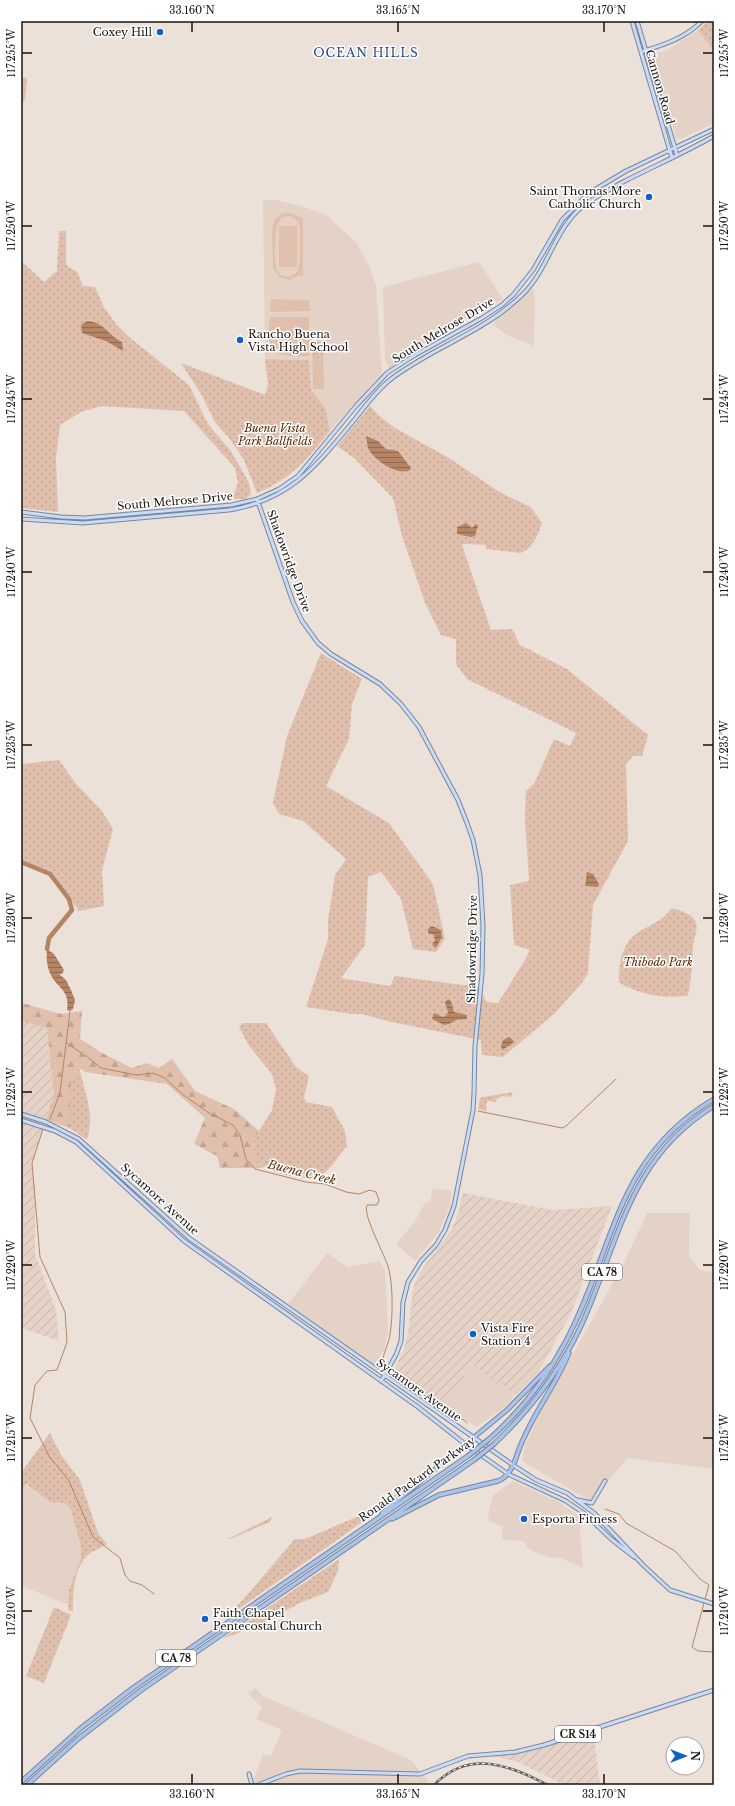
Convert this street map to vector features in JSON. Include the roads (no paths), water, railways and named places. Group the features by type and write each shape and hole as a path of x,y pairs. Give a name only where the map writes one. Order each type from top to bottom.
{"highway":[{"name":"Ronald Packard Parkway","path":"21,1782 110,1705 372,1521 468,1456 488,1440 528,1399 554,1362 576,1321 620,1206 641,1168 675,1127 714,1099"},
{"name":"Ronald Packard Parkway","path":"27,1785 102,1719 118,1707 309,1573 389,1520 474,1460 494,1444 540,1395 559,1366 578,1332 624,1214 638,1185 670,1142 692,1122 714,1106"},
{"path":"389,1520 397,1518 440,1494 498,1481 506,1477 513,1466 528,1427 558,1376 578,1332"},
{"path":"372,1521 507,1410 554,1362"}],"main road":[{"name":"Cannon Road","path":"632,21 640,53 672,158"},
{"name":"Cannon Road","path":"637,21 677,155"},
{"path":"640,53 682,38 702,21"},
{"path":"655,102 660,100"},
{"name":"South Melrose Drive","path":"21,512 85,518 231,505 257,499 279,489 298,476 356,406 387,373 482,318 509,298 533,270 562,220 589,193 675,147 714,129"},
{"name":"South Melrose Drive","path":"21,519 83,523 229,510 258,504 289,489 307,473 390,379 493,319 525,292 559,236 582,207 598,196 714,136"},
{"name":"Shadowridge Drive","path":"257,499 294,605 308,630 331,654 380,684 402,704 429,744 467,823 473,840 480,875 482,893 483,946 480,1003 475,1046 474,1093 456,1201 445,1230 436,1245 421,1261 408,1282 403,1302 401,1341 396,1355 381,1381"},
{"path":"21,515 26,513"},
{"name":"Sycamore Avenue","path":"21,1114 46,1122 79,1138 186,1236 526,1475 578,1500 600,1518 637,1559"},
{"name":"Sycamore Avenue","path":"21,1120 55,1131 76,1142 184,1241 445,1427 465,1444 508,1474 566,1500 585,1514 611,1540 637,1559"},
{"path":"578,1500 592,1503 605,1481"},
{"path":"637,1559 670,1590 714,1604"},
{"name":"CR S14","path":"258,1785 286,1774 300,1771 420,1774 468,1756 515,1752 542,1746 714,1690"},
{"path":"249,1774 252,1785"}],"waterway":[{"path":"21,862 50,874 69,899 72,910 49,938 47,949"},
{"path":"50,1119 60,1093 70,1011"},
{"name":"Buena Creek","path":"67,1043 81,1053"},
{"name":"Buena Creek","path":"85,1055 101,1068 136,1075 153,1073 165,1078 182,1094 209,1113 233,1125 240,1135 246,1159 255,1169 306,1182 325,1184 346,1192 359,1194 370,1190 376,1192 379,1200 377,1205 367,1205 366,1210 389,1270 392,1293 391,1327 383,1363"},
{"path":"478,1111 562,1128 566,1126 616,1079"},
{"path":"43,1129 32,1163 40,1257 65,1312 67,1342 57,1370 47,1371 35,1385 30,1418 49,1456 69,1481 93,1537 120,1558 125,1575 130,1581 142,1585 154,1594"},
{"name":"Buena Creek","path":"392,1372 415,1389"},
{"name":"Buena Creek","path":"418,1391 436,1403"},
{"name":"Buena Creek","path":"443,1408 448,1413 464,1420 467,1423"},
{"name":"Buena Creek","path":"605,1509 619,1514 626,1523 675,1551 700,1579 709,1585 705,1599"},
{"name":"Buena Creek","path":"704,1603 692,1647 698,1651 714,1652"}],"railway":[{"path":"434,1785 448,1774 462,1767 476,1764 490,1764 505,1767 548,1785"}],"place":[{"name":"Coxey Hill","path":"160,32"},
{"name":"Saint Thomas More Catholic Church","path":"649,197"},
{"name":"Rancho Buena Vista High School","path":"240,340"},
{"name":"Vista Fire Station 4","path":"473,1334"},
{"name":"Esporta Fitness","path":"524,1519"},
{"name":"Faith Chapel Pentecostal Church","path":"205,1619"}],"district":[{"name":"OCEAN HILLS","path":"366,52"}],"park label":[{"name":"Buena Vista Park Ballfields","path":"275,434"},
{"name":"Thibodo Park","path":"658,962"}]}
